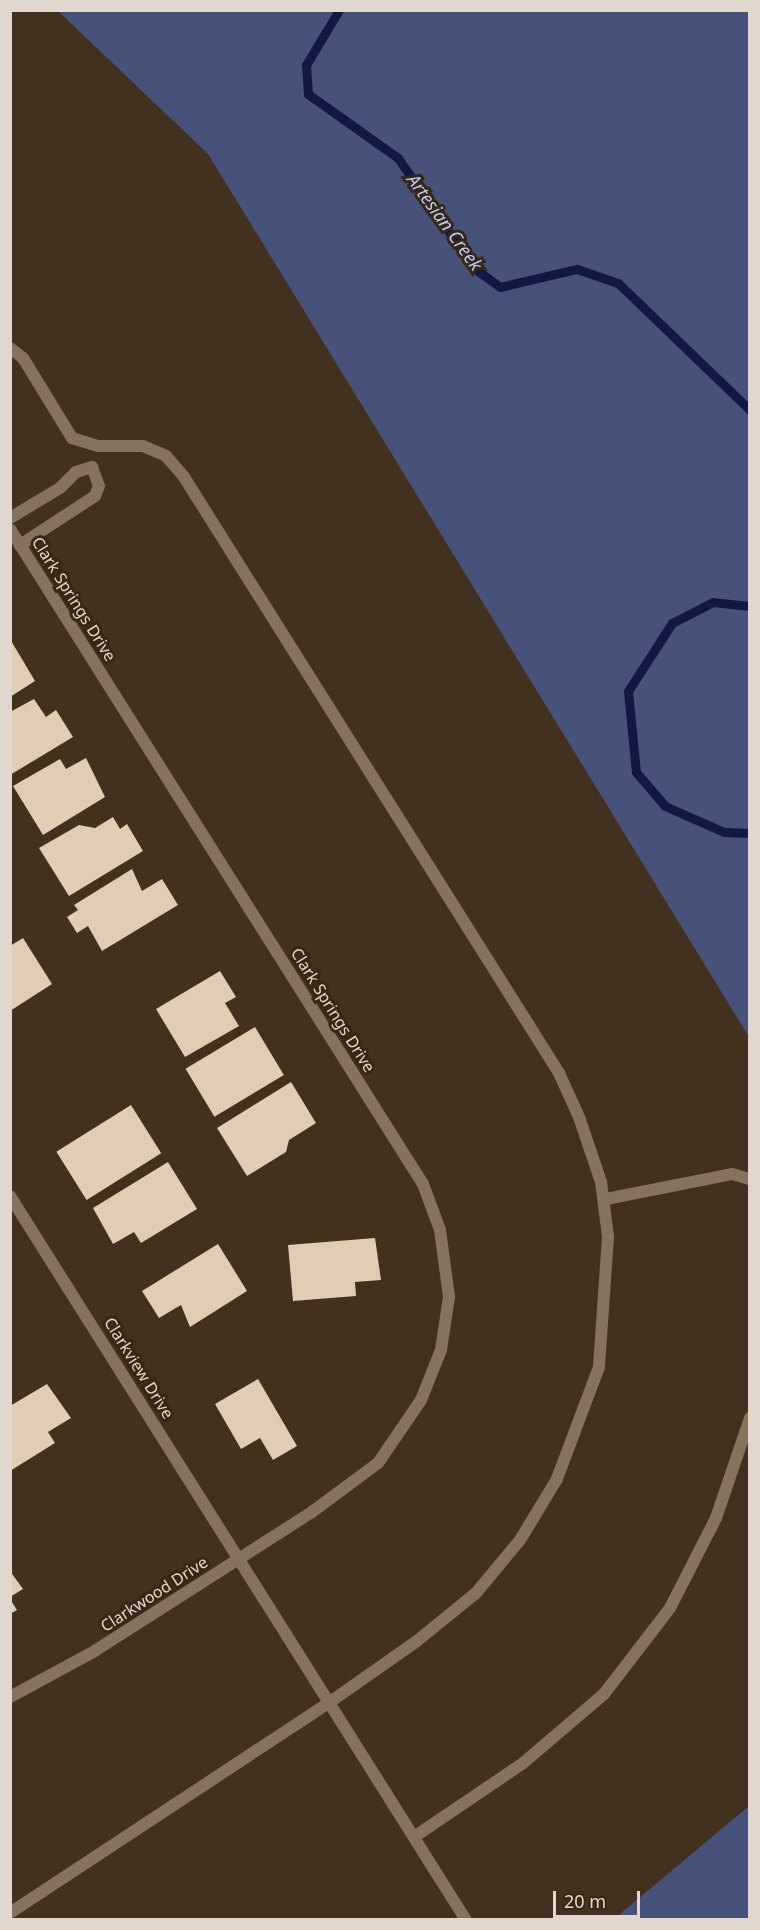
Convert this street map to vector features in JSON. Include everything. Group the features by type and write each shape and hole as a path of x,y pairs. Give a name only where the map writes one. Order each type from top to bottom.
{"street":[{"path":"10,348 23,358 72,438 98,446 143,446 166,456 184,477 559,1073 579,1117 606,1199 608,1237 599,1367 557,1479 520,1540 476,1593 417,1641 330,1702 10,1913"},
{"path":"20,545 95,496 99,486 92,467 98,446"},
{"path":"10,518 60,488 76,471 92,467"},
{"name":"Clark Springs Drive","path":"10,529 423,1184 440,1230 449,1297 441,1350 421,1400 378,1463 312,1512"},
{"path":"606,1199 732,1174 750,1179"},
{"name":"Clarkview Drive","path":"10,1196 466,1920"},
{"path":"414,1837 522,1764 604,1694 670,1608 716,1518 750,1418"},
{"name":"Clarkwood Drive","path":"10,1697 95,1651 312,1512"}],"shaded area":[{"path":"58,11 749,11 749,1037 208,154"},
{"path":"749,1806 749,1919 614,1919"}],"building":[{"path":"10,639 35,681 10,697"},
{"path":"34,699 46,717 56,710 73,737 10,775 10,712"},
{"path":"86,758 105,797 43,835 13,786 60,759 66,769"},
{"path":"113,817 120,829 127,824 143,851 69,896 39,848 79,825 95,828"},
{"path":"132,869 142,891 162,879 178,905 102,951 88,926 77,933 67,917 78,910 74,905"},
{"path":"23,938 52,984 10,1011 10,946"},
{"path":"220,971 236,997 225,1003 239,1026 185,1057 156,1009"},
{"path":"255,1027 284,1075 214,1117 186,1069"},
{"path":"291,1082 316,1123 289,1140 286,1152 247,1176 217,1128"},
{"path":"131,1105 161,1153 87,1200 56,1152"},
{"path":"168,1162 197,1209 141,1243 134,1232 113,1244 93,1208"},
{"path":"375,1238 381,1280 355,1282 356,1296 293,1301 288,1245"},
{"path":"218,1244 247,1291 190,1327 181,1305 159,1318 142,1291"},
{"path":"258,1379 297,1446 273,1460 260,1438 241,1449 215,1404"},
{"path":"47,1384 71,1418 48,1432 55,1443 10,1471 10,1406"},
{"path":"10,1571 23,1589 10,1597"},
{"path":"10,1599 17,1610 10,1614"}],"waterway":[{"name":"Artesian Creek","path":"339,10 306,65 308,94 398,158 474,268 500,287 577,269 618,283 750,410"},
{"name":"Artesian Creek","path":"750,606 713,602 672,623 628,691 636,772 665,806 724,832 750,833"}]}
